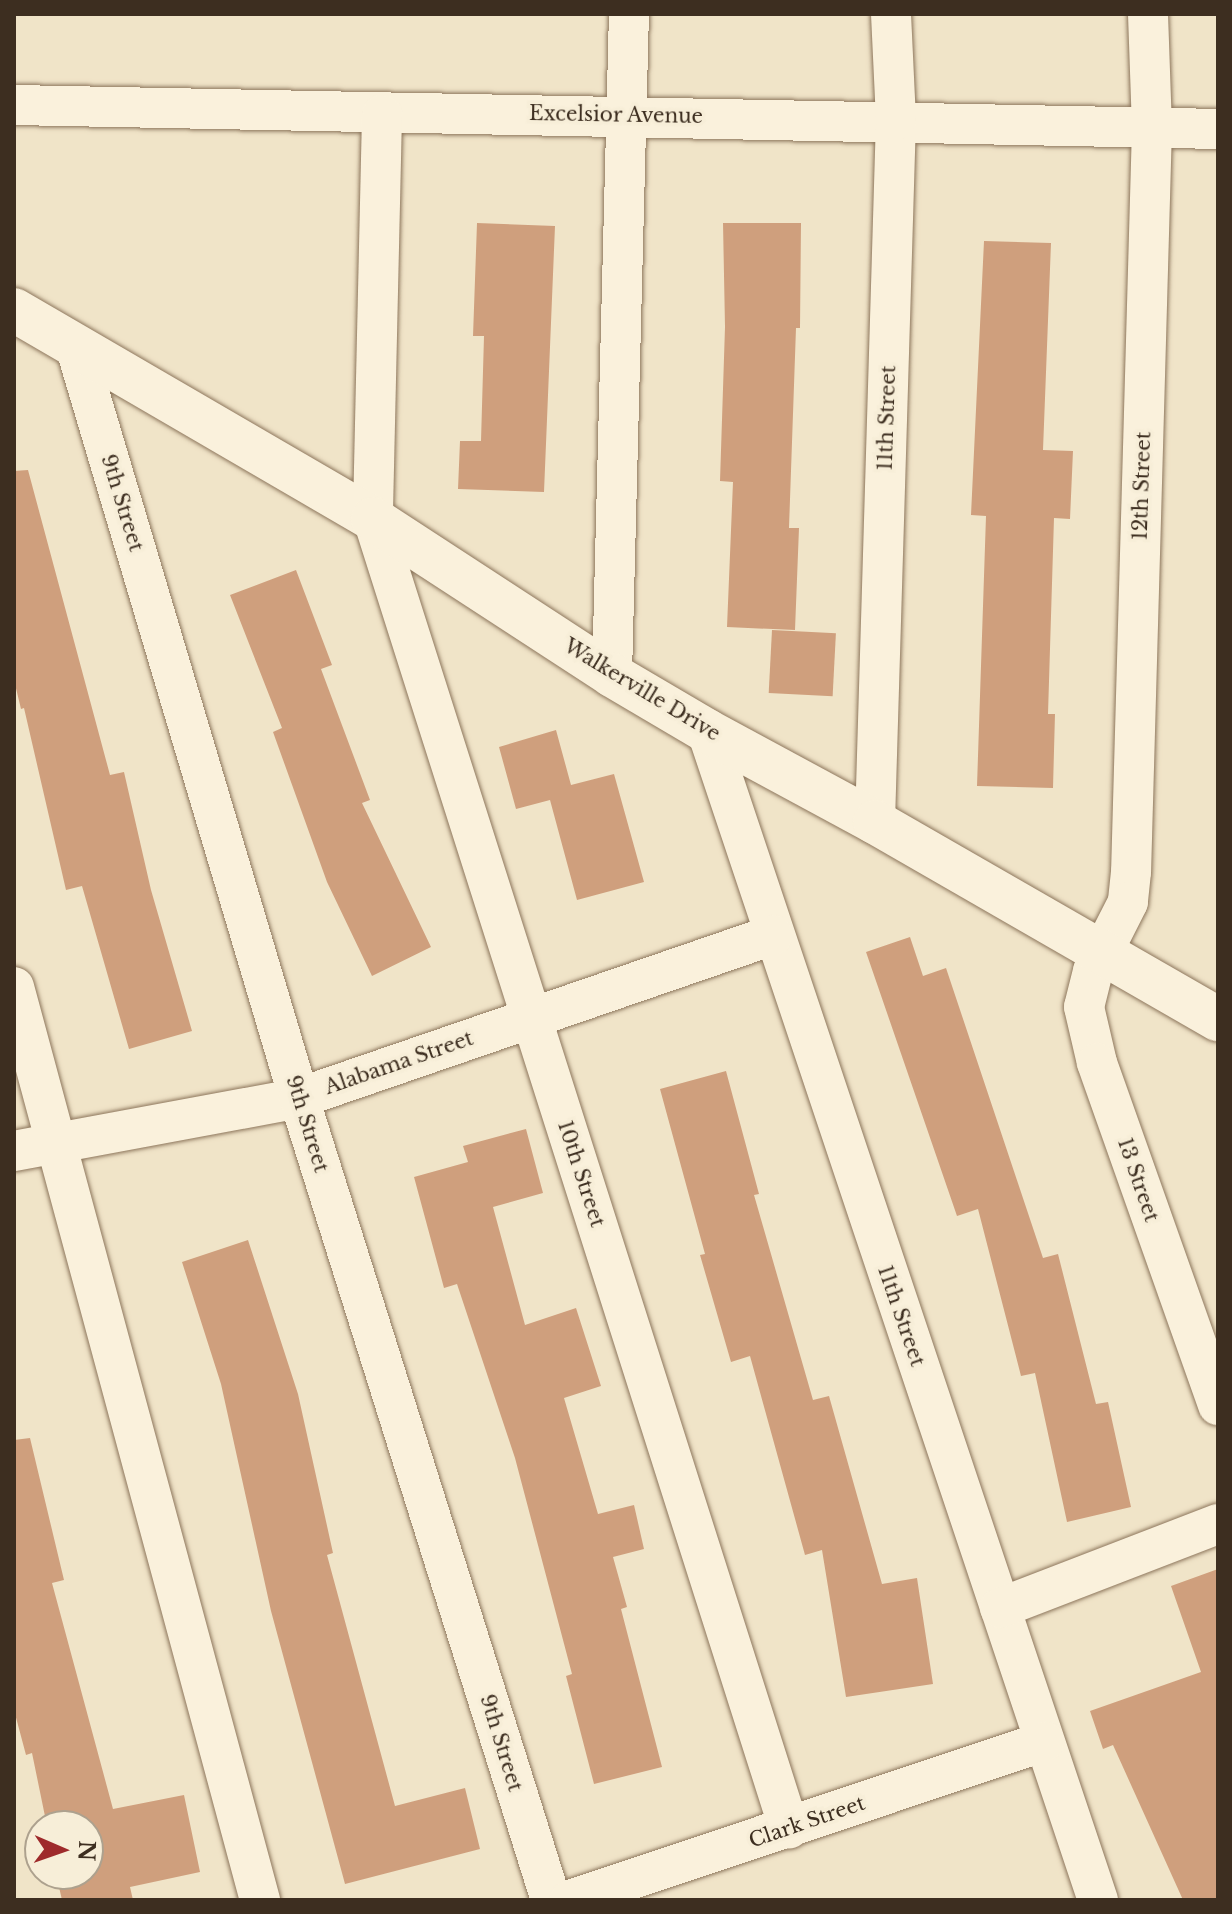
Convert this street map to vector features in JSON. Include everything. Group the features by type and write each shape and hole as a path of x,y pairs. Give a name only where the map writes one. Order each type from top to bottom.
{"street":[{"path":"612,675 629,14"},
{"name":"11th Street","path":"875,822 896,120 891,14"},
{"name":"12th Street","path":"1103,953 1128,902 1131,872 1152,127 1148,14"},
{"name":"Excelsior Avenue","path":"14,105 382,115 626,115 1218,129"},
{"name":"10th Street","path":"382,115 373,519 789,1828"},
{"name":"Walkerville Drive","path":"14,310 373,519 612,675 707,731 875,822 1218,1019"},
{"name":"9th Street","path":"75,345 299,1098 551,1900"},
{"name":"11th Street","path":"707,731 1098,1900"},
{"name":"Alabama Street","path":"14,1151 53,1141 299,1098 773,935"},
{"name":"13 Street","path":"1103,953 1087,989 1086,1027 1218,1405"},
{"path":"14,987 53,1141 260,1900"},
{"path":"1000,1608 1218,1524"},
{"name":"Clark Street","path":"570,1900 1044,1741"}],"building":[{"path":"477,223 555,226 544,492 458,489 460,441 481,441 484,336 473,336"},
{"path":"723,223 801,223 800,328 796,328 789,528 799,528 795,630 727,627 733,482 720,481 725,327"},
{"path":"984,241 1051,243 1043,450 1073,451 1070,519 1054,518 1048,714 1055,714 1053,788 977,786 986,516 971,515"},
{"path":"28,470 110,775 124,772 151,890 192,1031 129,1049 82,886 66,890 24,708 21,709 14,680 14,471"},
{"path":"296,570 332,665 321,669 370,800 362,803 431,947 372,976 327,882 273,732 282,728 230,595"},
{"path":"772,630 836,633 833,696 769,693"},
{"path":"556,730 571,785 614,774 644,882 577,900 550,800 516,809 499,747"},
{"path":"910,937 923,976 946,968 1043,1258 1058,1254 1096,1404 1108,1402 1131,1507 1067,1522 1035,1373 1021,1376 978,1209 957,1216 866,952"},
{"path":"726,1071 759,1194 754,1195 813,1400 829,1396 882,1584 917,1578 933,1684 846,1697 822,1550 805,1555 750,1356 731,1362 700,1255 705,1254 660,1089"},
{"path":"526,1129 543,1193 493,1207 525,1325 576,1308 601,1386 564,1398 598,1514 634,1505 644,1549 613,1557 627,1607 621,1609 662,1767 594,1784 566,1676 572,1674 515,1458 457,1284 444,1288 414,1177 468,1162 463,1146"},
{"path":"248,1240 298,1394 333,1553 327,1555 395,1806 465,1788 480,1849 345,1884 271,1611 221,1384 182,1262"},
{"path":"30,1438 64,1580 52,1583 113,1809 184,1795 200,1872 130,1887 133,1900 62,1900 60,1890 104,1890 104,1810 44,1810 32,1753 26,1755 14,1710 14,1440"},
{"path":"1218,1569 1218,1900 1183,1900 1113,1745 1103,1749 1090,1711 1201,1672 1171,1586"}]}
